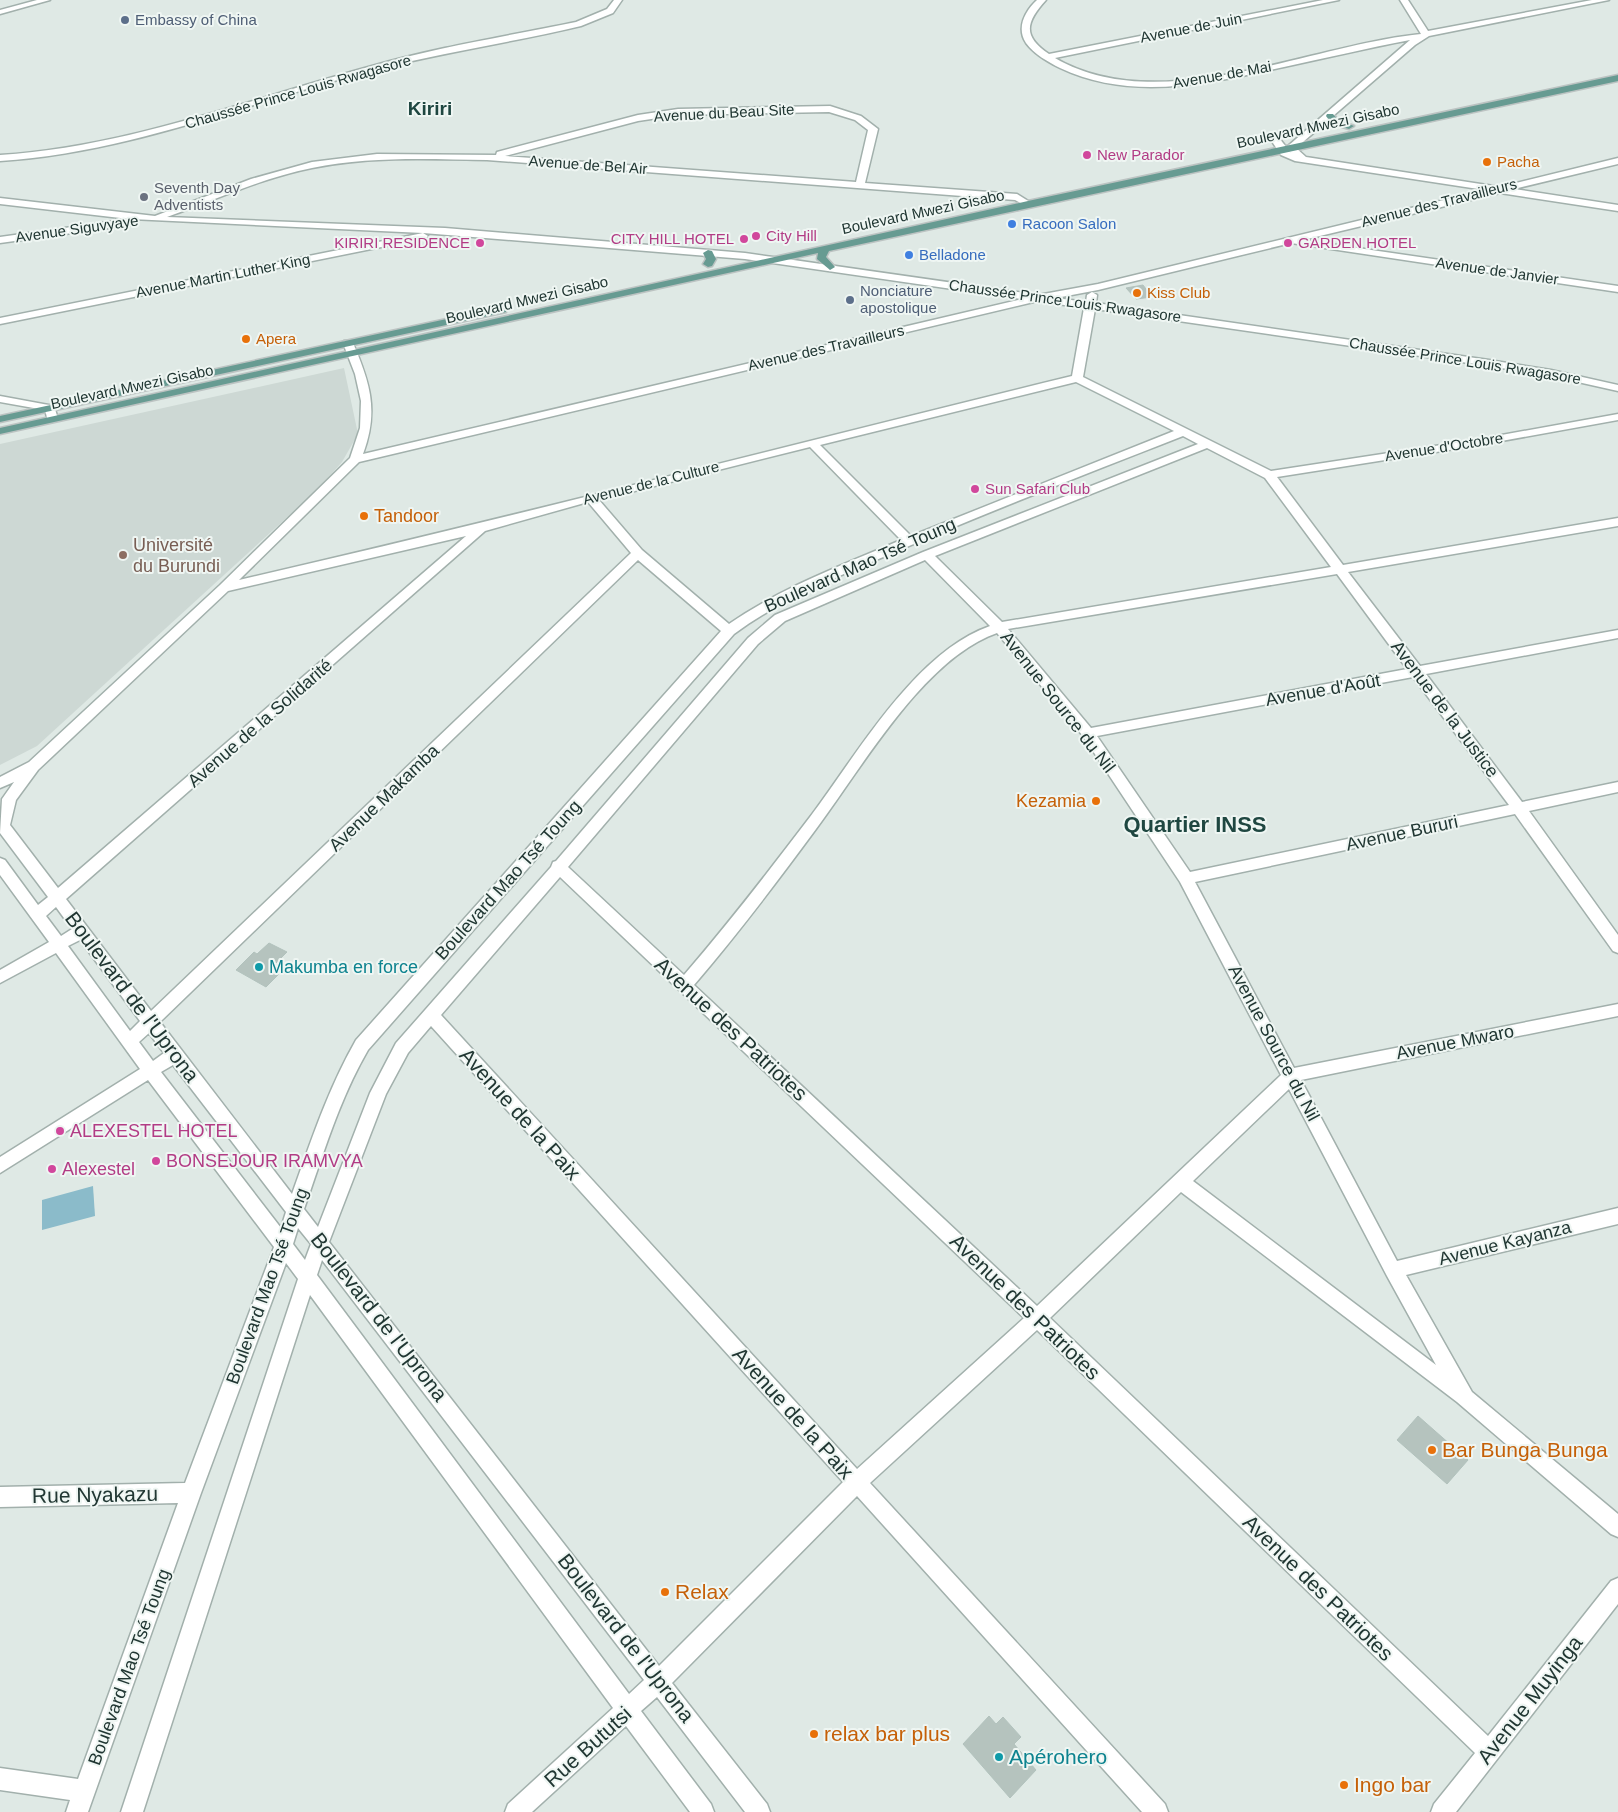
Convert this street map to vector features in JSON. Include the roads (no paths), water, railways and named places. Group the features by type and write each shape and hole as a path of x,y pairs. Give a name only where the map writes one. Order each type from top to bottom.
{"main road":[{"name":"Boulevard Mwezi Gisabo","path":"542,307 744,256 1276,140 1618,69"},
{"name":"Boulevard Mwezi Gisabo","path":"0,431 51,414 542,307 775,260 1258,154 1287,151 1618,78"},
{"path":"1507,92 1518,99"},
{"path":"1330,116 1335,122 1350,126"},
{"path":"825,249 821,257 830,267"},
{"path":"708,253 711,259 708,264"},
{"name":"Boulevard Mwezi Gisabo","path":"0,419 51,414"}],"street":[{"path":"0,12 46,0"},
{"name":"Chaussée Prince Louis Rwagasore","path":"0,158 32,156 134,137 376,67 578,24 610,11 618,0"},
{"name":"Avenue de Mai","path":"1042,0 1030,11 1025,22 1026,35 1029,42 1048,57 1077,72 1096,78 1133,84 1172,85 1237,74 1382,43 1605,0"},
{"name":"Avenue de Juin","path":"1048,57 1335,0"},
{"path":"1287,151 1423,35 1404,0"},
{"path":"1382,43 1401,52"},
{"name":"Avenue du Beau Site","path":"488,157 657,115 700,112 830,109 858,118 869,124 873,129 860,185"},
{"path":"1276,140 1287,151 1307,160 1618,208"},
{"name":"Avenue de Bel Air","path":"153,219 312,165 385,157 488,157 1017,197 1028,204"},
{"name":"Avenue des Travailleurs","path":"355,459 1043,297 1098,287 1496,189 1618,161"},
{"name":"Chaussée Prince Louis Rwagasore","path":"0,201 153,219 445,231 744,256 1043,297 1489,363 1551,373 1618,388"},
{"name":"Avenue Siguvyaye","path":"0,240 153,219"},
{"name":"Avenue Martin Luther King","path":"0,321 445,231"},
{"name":"Avenue de Janvier","path":"1286,241 1618,289"},
{"path":"1098,287 1093,292 1077,378 1269,475"},
{"path":"2,824 9,799 34,766 224,588 355,459 365,436 369,408 351,349"},
{"name":"Avenue de la Culture","path":"224,588 483,528 591,498 1077,378"},
{"path":"0,399 51,414"},
{"name":"Avenue d'Octobre","path":"1269,475 1474,443 1618,417"},
{"name":"Boulevard Mao Tsé Toung","path":"77,1812 191,1493 284,1247 295,1209 329,1112 344,1076 362,1045 729,631 764,607 909,541 1182,432"},
{"path":"812,443 909,541"},
{"name":"Boulevard Mao Tsé Toung","path":"132,1812 307,1277 389,1071 402,1048 558,866 667,744 753,641 780,618 813,602 927,555 1207,444"},
{"name":"Avenue de la Justice","path":"1269,475 1520,808 1618,946"},
{"path":"591,498 638,553 729,631"},
{"path":"686,985 735,925 870,744 908,698 931,672 957,649 976,637 1000,628 1618,522"},
{"name":"Avenue de la Solidarité","path":"36,916 58,899 483,528"},
{"name":"Avenue Makamba","path":"129,1042 151,1023 638,553"},
{"name":"Avenue Source du Nil","path":"927,555 1000,628 1088,733 1186,878 1292,1075 1393,1270 1465,1398 1618,1527"},
{"name":"Avenue d'Août","path":"1088,733 1618,634"},
{"path":"0,783 34,766"},
{"name":"Avenue Bururi","path":"1186,878 1618,787"},
{"name":"Boulevard de l'Uprona","path":"2,824 175,1055 759,1812"},
{"name":"Boulevard de l'Uprona","path":"0,864 129,1042 307,1277 703,1812"},
{"name":"Avenue des Patriotes","path":"558,866 1037,1318 1489,1752"},
{"path":"0,978 82,931"},
{"name":"Avenue Mwaro","path":"1292,1075 1618,1010"},
{"name":"Avenue de la Paix","path":"430,1014 1156,1812"},
{"path":"0,1166 175,1055"},
{"name":"Rue Bututsi","path":"516,1812 659,1681 857,1482 1037,1318 1292,1075"},
{"path":"1181,1182 1465,1398"},
{"name":"Avenue Kayanza","path":"1393,1270 1618,1216"},
{"name":"Rue Nyakazu","path":"0,1497 191,1493"},
{"name":"Avenue Muyinga","path":"1442,1812 1618,1588"},
{"path":"0,1779 85,1791"}],"water":[{"path":"93,1186 95,1216 42,1230 42,1200"}],"place":[{"name":"Embassy of China","path":"125,20"},
{"name":"New Parador","path":"1087,155"},
{"name":"Pacha","path":"1487,162"},
{"name":"Seventh Day Adventists","path":"144,197"},
{"name":"Racoon Salon","path":"1012,224"},
{"name":"City Hill","path":"756,236"},
{"name":"CITY HILL HOTEL","path":"744,239"},
{"name":"KIRIRI RESIDENCE","path":"480,243"},
{"name":"GARDEN HOTEL","path":"1288,243"},
{"name":"Belladone","path":"909,255"},
{"name":"Kiss Club","path":"1137,293"},
{"name":"Nonciature apostolique","path":"850,300"},
{"name":"Apera","path":"246,339"},
{"name":"Sun Safari Club","path":"975,489"},
{"name":"Tandoor","path":"364,516"},
{"name":"Université du Burundi","path":"123,555"},
{"name":"Kezamia","path":"1096,801"},
{"name":"Makumba en force","path":"259,967"},
{"name":"ALEXESTEL HOTEL","path":"60,1131"},
{"name":"BONSEJOUR IRAMVYA","path":"156,1161"},
{"name":"Alexestel","path":"52,1169"},
{"name":"Bar Bunga Bunga","path":"1432,1450"},
{"name":"Relax","path":"665,1592"},
{"name":"relax bar plus","path":"814,1734"},
{"name":"Apérohero","path":"999,1757"},
{"name":"Ingo bar","path":"1344,1785"}],"district":[{"name":"Kiriri","path":"430,108"},
{"name":"Quartier INSS","path":"1195,824"}]}
